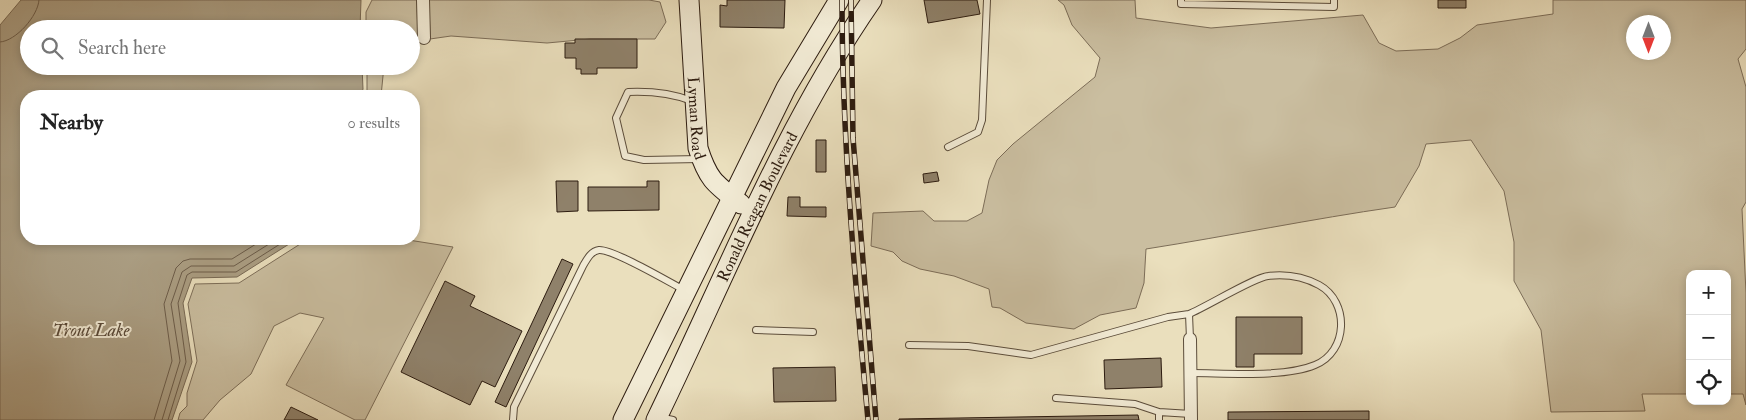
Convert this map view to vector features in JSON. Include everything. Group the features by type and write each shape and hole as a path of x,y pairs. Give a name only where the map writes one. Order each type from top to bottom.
{"main road":[{"name":"Lyman Road","path":"690,0 698,148 704,170 752,213"},
{"name":"Ronald Reagan Boulevard","path":"624,420 786,88 839,0"},
{"name":"Ronald Reagan Boulevard","path":"662,419 752,213 819,82 872,0"}],"street":[{"path":"423,0 424,38"},
{"path":"1190,339 1191,417"}],"lane":[{"path":"948,147 978,132 982,120 986,0"},
{"path":"1181,0 1181,4 1334,7 1334,0"},
{"path":"695,102 674,94 649,91 628,92 616,118 626,156 644,160 701,159"},
{"path":"513,420 514,407 591,253 598,250 612,253 687,291"},
{"path":"909,345 968,346 1031,355 1168,317 1190,314 1266,276 1298,276 1321,286 1332,296 1340,315 1341,332 1338,347 1329,357 1316,365 1293,372 1191,373"},
{"path":"1190,314 1190,339"},
{"path":"756,330 813,332"},
{"path":"1056,398 1135,404 1159,412 1191,417"},
{"path":"1159,412 1159,420"}],"shaded area":[{"path":"372,0 417,0 417,20 366,20 366,12"},
{"path":"429,0 649,0 660,2 666,22 655,39 590,39 547,43 451,36 430,39"},
{"path":"1058,0 1135,0 1136,18 1211,28 1363,15 1379,43 1396,51 1438,49 1460,38 1477,25 1553,14 1553,0 1746,0 1746,49 1738,59 1746,87 1746,202 1742,209 1746,293 1746,405 1743,394 1731,394 1731,270 1686,270 1686,394 1642,394 1645,411 1551,412 1541,330 1514,281 1514,242 1504,191 1471,140 1426,144 1419,166 1395,207 1146,249 1144,283 1136,308 1100,315 1074,329 1026,323 1000,308 992,307 989,289 954,276 920,269 902,261 893,252 871,246 873,213 923,211 934,221 967,221 982,213 989,180 997,160 1013,144 1095,77 1100,58 1072,25 1064,5"},
{"path":"367,75 383,75 382,90 367,90"},
{"path":"420,242 453,247 365,420 355,420 286,385 324,318 300,313 274,326 251,374 220,400 203,420 178,420 180,413 187,406 187,393 197,361 188,304 195,284 239,283 299,245 420,245"}],"water":[{"name":"Trout Lake","path":"21,0 361,0 360,20 20,20 20,75 362,75 363,90 20,90 20,245 288,245 237,277 192,278 183,303 192,362 172,420 0,420 0,25"}],"building":[{"path":"727,0 785,0 784,28 720,27 720,5 727,6"},
{"path":"924,0 977,0 980,14 928,23"},
{"path":"1438,0 1466,0 1466,8 1438,8"},
{"path":"575,39 637,39 637,68 597,68 597,74 581,74 581,69 576,69 576,58 565,58 565,43 575,43"},
{"path":"816,140 826,140 826,172 816,172"},
{"path":"937,172 939,181 924,183 923,174"},
{"path":"556,181 578,181 578,211 557,212"},
{"path":"647,181 659,181 659,210 588,211 588,187 647,187"},
{"path":"788,197 800,197 800,207 826,207 826,217 787,216"},
{"path":"562,259 573,264 506,407 495,402"},
{"path":"445,281 475,296 470,306 522,331 495,387 482,381 470,405 401,372"},
{"path":"1236,317 1302,317 1302,354 1254,354 1254,367 1236,367"},
{"path":"1161,358 1162,387 1105,389 1104,360"},
{"path":"835,367 836,401 774,402 773,368"},
{"path":"291,407 318,420 284,420"},
{"path":"1369,411 1369,420 1228,420 1228,412"},
{"path":"1138,415 1139,420 899,420 899,419"}],"railway":[{"path":"842,0 847,158 868,420"},
{"path":"851,0 853,138 876,420"}]}
